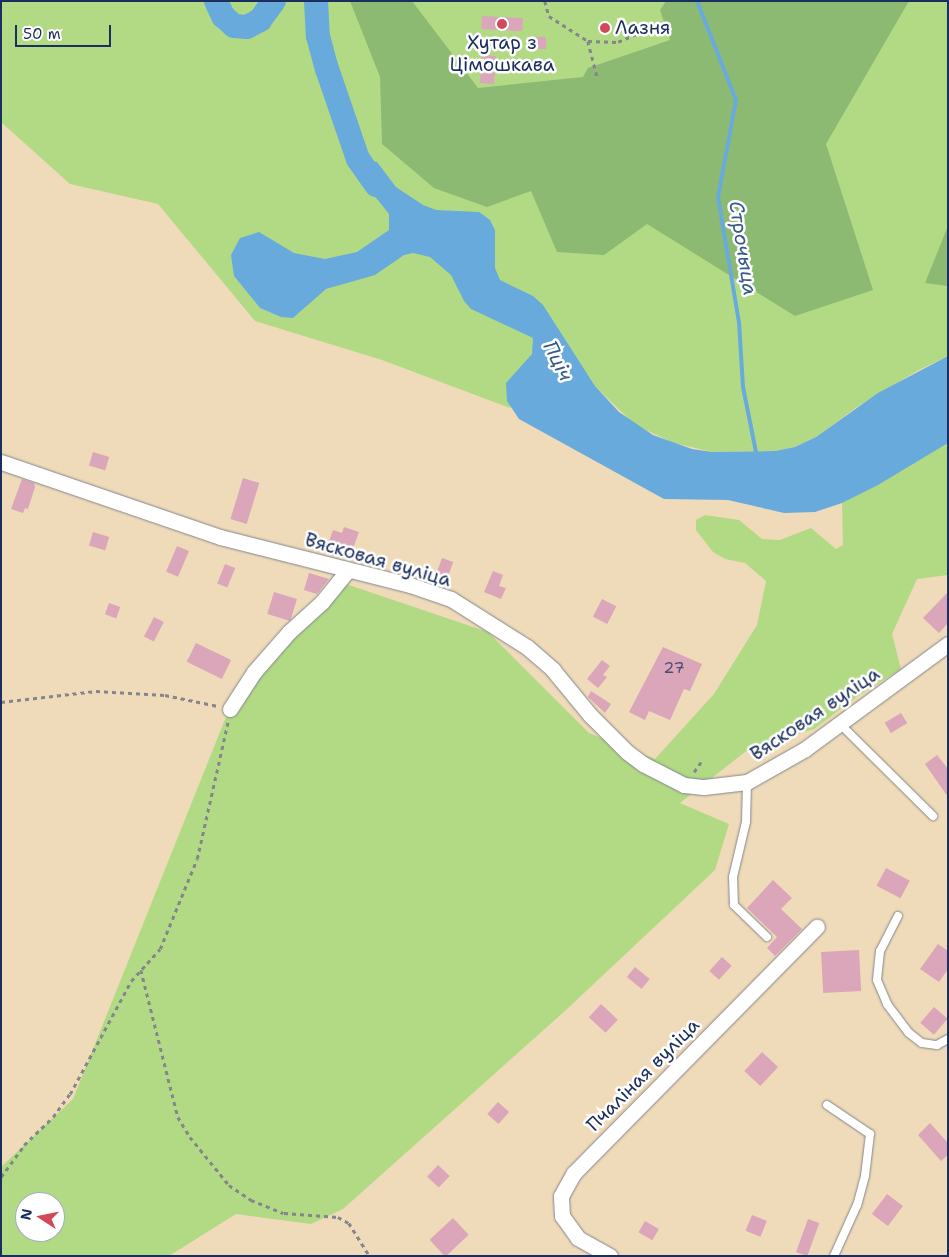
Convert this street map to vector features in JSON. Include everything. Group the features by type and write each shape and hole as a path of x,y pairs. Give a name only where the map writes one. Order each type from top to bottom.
{"street":[{"name":"Вясковая вуліца","path":"1,462 220,537 438,594 495,626 540,658 611,738 643,764 684,785 698,786 747,782 840,724 948,644"},
{"path":"230,708 254,672 289,632 322,602 347,571"},
{"name":"Пчаліная вуліца","path":"610,1256 578,1238 562,1216 561,1196 574,1173 817,927"}],"lane":[{"path":"840,724 934,816"},
{"path":"747,782 746,822 733,877 734,905 766,937"},
{"path":"898,916 880,951 876,980 887,1004 909,1033 922,1043 937,1045 948,1039"},
{"path":"827,1105 870,1134 866,1176 857,1204 834,1256"}],"path":[{"path":"545,1 549,16 588,41 618,42 662,23"},
{"path":"588,41 598,80"},
{"path":"1,702 96,691 165,695 230,708 197,859 160,949 131,981 70,1094 53,1117 24,1145 1,1178"},
{"path":"141,970 178,1117 190,1137 229,1184 251,1200 284,1213 338,1217 349,1223 370,1256"}],"green space":[{"path":"1,1 948,1 948,356 917,371 857,407 816,437 795,447 775,451 712,452 674,443 635,425 595,386 566,343 510,408 382,360 255,321 158,204 70,184 1,122"},
{"path":"350,1 412,1 478,88 583,77 588,68 670,40 660,10 666,1 909,1 826,144 873,290 795,316 647,224 604,255 557,252 531,191 487,207 434,188 382,144 380,77"},
{"path":"948,226 948,286 925,283"},
{"path":"948,443 948,575 917,579 892,634 901,669 858,696 814,729 745,752 680,803 729,824 715,870 566,1010 343,1209 311,1224 236,1214 169,1256 1,1256 1,1167 73,1099 230,707 343,583 488,632 589,733 655,759 714,694 757,625 766,581 745,563 725,559 713,552 696,530 696,520 705,515 739,520 762,539 780,540 811,528 836,549 843,545 842,503"}],"water":[{"path":"358,159 377,162 396,187 423,205 436,210 479,212 490,220 495,230 495,268 500,280 533,296 543,305 595,386 619,412 653,435 692,449 712,452 775,451 795,447 816,437 878,393 948,356 948,443 878,485 842,503 815,512 784,513 728,500 664,499 519,419 507,401 506,383 532,354 533,338 471,309 464,301 451,275 430,257 413,253 404,255 375,275 326,289 293,318 281,317 260,308 234,276 231,255 240,238 259,232 294,253 325,259 357,252 389,230 389,214 353,169"}],"building":[{"name":"Хутар з Цімошкава","path":"482,16 523,18 522,31 481,29"},
{"path":"534,37 546,37 546,49 534,49"},
{"path":"482,55 496,56 494,84 480,83"},
{"path":"93,452 109,457 105,470 89,465"},
{"path":"243,478 259,483 247,524 230,519"},
{"path":"22,479 34,483 35,487 28,509 25,508 23,513 11,509"},
{"path":"344,527 359,532 350,557 335,552 334,556 325,553 333,530 342,533"},
{"path":"93,532 109,537 105,550 89,545"},
{"path":"177,546 189,551 178,577 166,572"},
{"path":"442,558 453,562 448,577 437,573"},
{"path":"225,564 235,568 227,588 217,583"},
{"path":"493,571 503,575 499,586 506,588 501,599 484,592"},
{"path":"309,573 329,579 317,594 304,590"},
{"path":"274,592 297,599 290,621 267,614"},
{"path":"948,592 948,623 939,633 923,618"},
{"path":"602,599 616,606 607,624 593,617"},
{"path":"109,603 120,607 116,618 105,614"},
{"path":"154,617 164,622 154,642 144,637"},
{"path":"196,643 231,660 222,679 187,662"},
{"path":"663,647 702,664 690,691 684,689 670,720 649,711 645,720 629,712"},
{"path":"602,660 610,666 603,675 607,677 598,688 587,679"},
{"path":"591,691 611,704 605,713 588,697"},
{"path":"901,713 907,723 891,733 885,723"},
{"path":"937,755 948,769 948,797 925,764"},
{"path":"886,868 910,881 900,898 877,886"},
{"path":"773,880 792,898 781,909 802,929 775,956 767,948 777,937 747,908"},
{"path":"938,944 948,951 948,969 939,982 920,969"},
{"path":"859,950 861,991 823,993 821,952"},
{"path":"722,957 732,966 719,980 709,971"},
{"path":"635,967 650,979 642,989 627,977"},
{"path":"601,1004 618,1020 606,1033 589,1017"},
{"path":"934,1007 948,1019 934,1035 920,1023"},
{"path":"762,1052 778,1067 760,1086 744,1071"},
{"path":"498,1102 509,1112 498,1124 487,1114"},
{"path":"930,1123 948,1143 948,1155 941,1161 918,1135"},
{"path":"438,1165 450,1176 439,1188 427,1177"},
{"path":"887,1194 903,1206 888,1226 872,1214"},
{"path":"752,1215 767,1221 760,1237 746,1231"},
{"path":"453,1218 469,1235 446,1256 430,1240"},
{"path":"808,1219 819,1223 807,1256 796,1252"},
{"path":"645,1221 659,1229 652,1240 638,1232"}],"waterway":[{"name":"Пціч","path":"216,1 223,16 234,26 247,27 260,20 274,1"},
{"name":"Пціч","path":"316,1 318,36 327,69 358,159 376,185"},
{"name":"Строчыца","path":"697,1 736,100 718,197 739,322 743,387 757,457"}],"place":[{"name":"Хутар з Цімошкава","path":"502,24"},
{"name":"Лазня","path":"605,28"}]}
